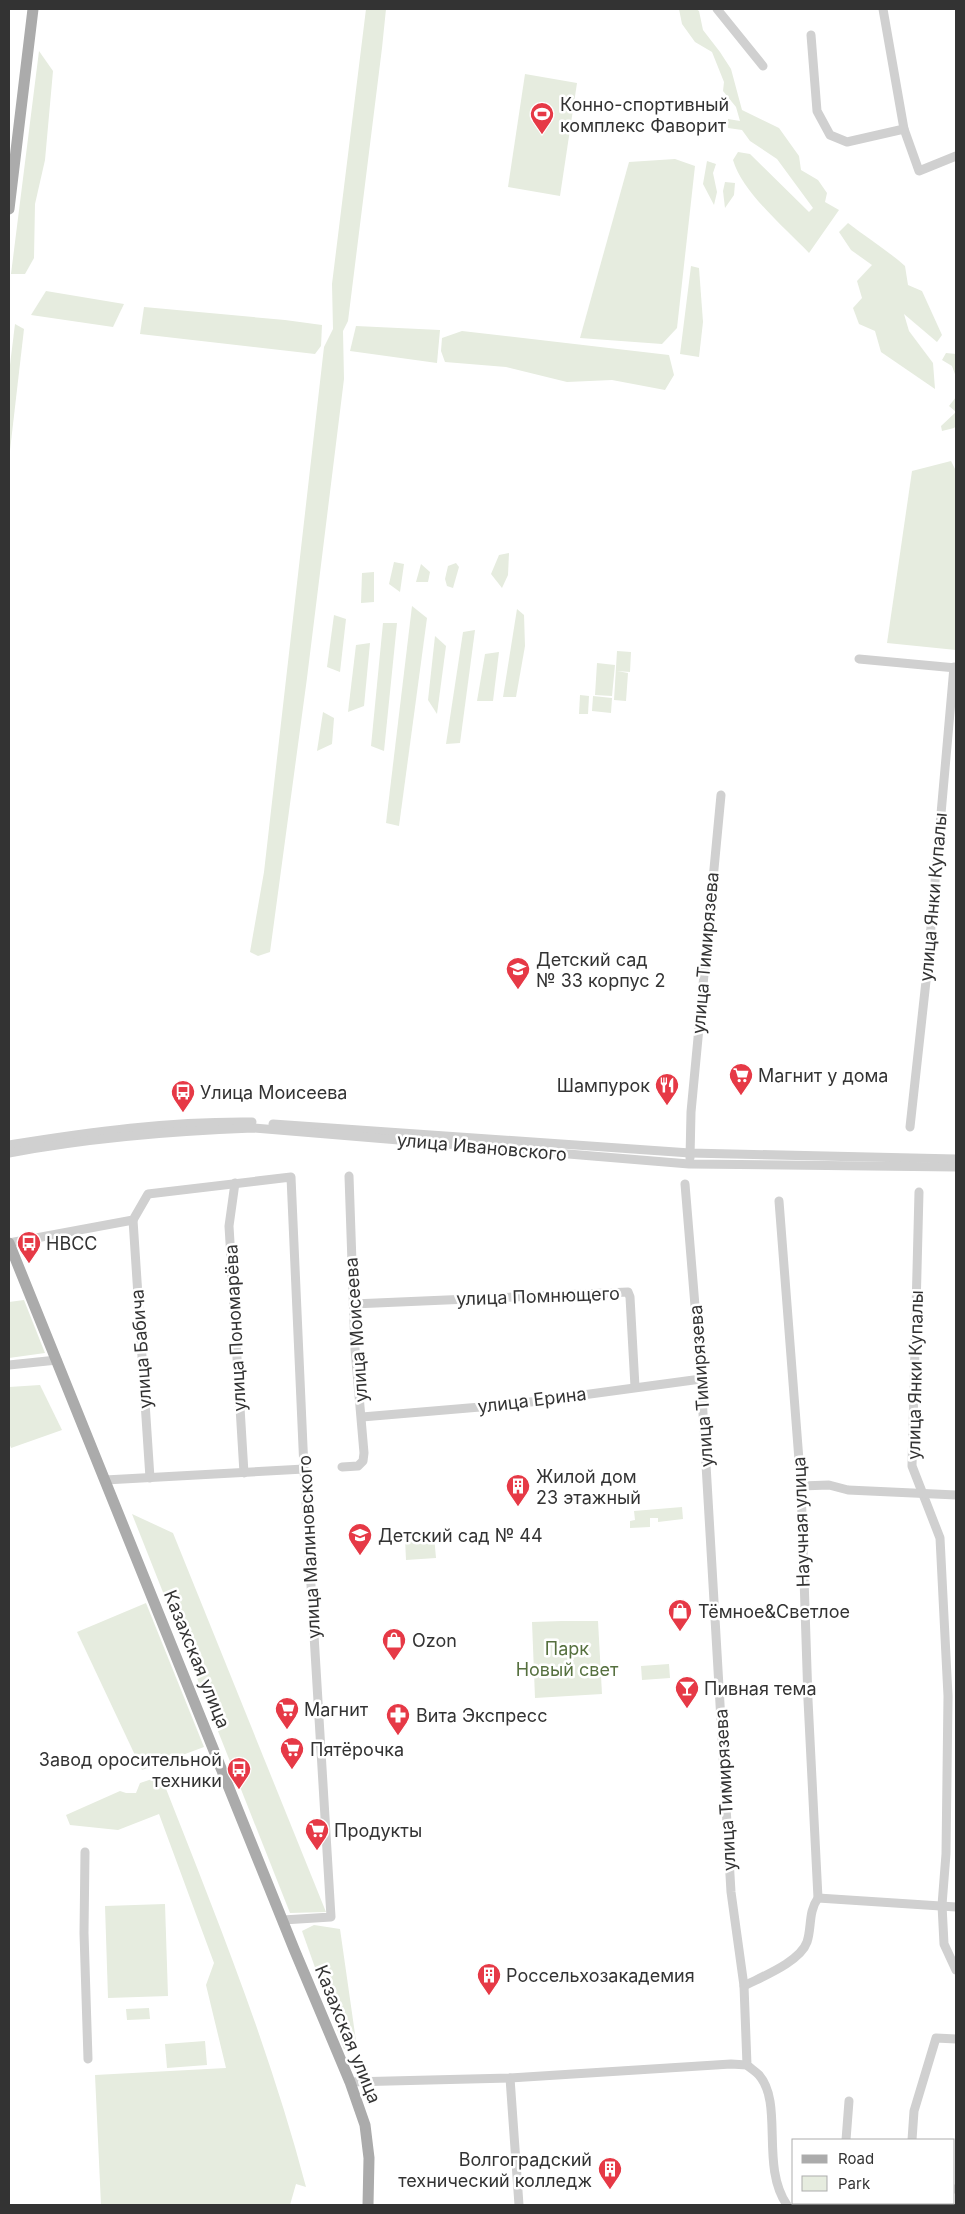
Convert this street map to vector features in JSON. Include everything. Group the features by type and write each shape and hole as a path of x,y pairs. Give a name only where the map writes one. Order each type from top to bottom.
{"main road":[{"path":"9,210 33,9"},
{"name":"Казахская улица","path":"9,1243 350,2082 365,2125 369,2158 368,2205"}],"street":[{"path":"717,9 763,66"},
{"path":"883,9 904,129 919,172 956,156"},
{"path":"811,35 817,111 830,135 847,142 904,129"},
{"path":"860,659 955,668"},
{"name":"улица Янки Купалы","path":"910,1127 927,972 955,668"},
{"name":"улица Тимирязева","path":"689,1164 691,1112 721,795"},
{"name":"улица Ивановского","path":"9,1145 123,1129 192,1122 251,1122 690,1153 956,1159"},
{"name":"улица Ивановского","path":"9,1153 93,1140 253,1128 689,1164 956,1167"},
{"name":"улица Моисеева","path":"342,1467 358,1466 363,1461 362,1417 352,1304 348,1176"},
{"name":"улица Малиновского","path":"235,1183 291,1177 304,1469 331,1917 283,1920"},
{"path":"9,1243 133,1220 148,1194 235,1183"},
{"name":"улица Пономарёва","path":"235,1183 229,1226 244,1473"},
{"name":"улица Тимирязева","path":"685,1184 701,1379 731,1892 744,1986 747,2065"},
{"name":"улица Янки Купалы","path":"919,1192 912,1466 940,1538 948,1696 946,1854 942,1905 944,1944 956,1970"},
{"name":"Научная улица","path":"744,1986 782,1967 807,1944 812,1906 818,1898 808,1700 801,1486 779,1201"},
{"name":"улица Бабича","path":"133,1220 150,1478"},
{"name":"улица Помнющего","path":"352,1304 628,1292 630,1297 635,1387"},
{"path":"9,1365 57,1360"},
{"name":"улица Ерина","path":"362,1417 516,1404 701,1379"},
{"path":"105,1480 304,1469"},
{"path":"801,1486 829,1485 848,1490 956,1495"},
{"path":"85,1852 84,1933 88,2058"},
{"path":"818,1898 956,1907"},
{"path":"912,2139 914,2111 936,2038 956,2039"},
{"path":"350,2082 510,2078 731,2064 747,2065 758,2075 766,2087 770,2102 773,2172 776,2186 787,2205"},
{"path":"510,2078 519,2205"},
{"path":"846,2139 849,2101"}],"green space":[{"path":"366,9 386,9 382,48 348,321 343,331 344,379 307,678 270,952 258,956 250,952 264,872 324,347 333,329 332,284"},
{"path":"679,9 696,9 699,11 703,30 731,69 742,110 779,128 799,156 801,170 818,180 827,193 825,202 839,210 809,253 745,185 733,160 738,152 750,154 809,212 813,208 777,159 750,141 742,130 728,128 728,119 740,121 736,107 723,91 724,82 712,52 695,42 682,24"},
{"path":"39,51 53,71 45,160 35,204 34,258 25,274 11,274"},
{"name":"Конно-спортивный комплекс Фаворит","path":"525,74 577,83 560,196 508,187"},
{"path":"675,159 695,166 677,328 662,344 580,338 629,162"},
{"path":"707,161 716,164 713,173 717,192 714,205 703,184"},
{"path":"725,182 735,183 734,195 725,208 723,191"},
{"path":"848,223 905,266 908,285 922,291 942,335 937,342 904,314 909,331 933,363 935,389 881,352 875,331 859,324 853,308 862,298 857,281 872,265 851,250 839,232"},
{"path":"691,266 699,268 703,322 699,357 680,354"},
{"path":"46,291 124,304 113,327 31,315"},
{"path":"144,307 322,325 321,346 315,354 140,334"},
{"path":"15,324 24,329 9,459 9,373"},
{"path":"356,326 440,330 437,363 350,351"},
{"path":"462,331 669,355 674,375 665,390 612,380 567,382 506,367 445,362 441,351 442,338"},
{"path":"946,353 956,354 956,377 952,366 942,360"},
{"path":"956,397 956,412 949,406"},
{"path":"956,412 956,426 942,431 941,426"},
{"path":"951,461 956,471 956,650 887,643 912,471"},
{"path":"509,553 508,575 502,588 491,574 499,555"},
{"path":"394,562 404,564 400,592 389,584"},
{"path":"456,563 459,567 453,588 447,586 445,579 448,566"},
{"path":"421,564 430,572 428,582 416,582"},
{"path":"374,572 374,602 361,603 362,573"},
{"path":"412,606 427,618 399,826 386,823"},
{"path":"517,609 524,615 525,646 516,697 503,697"},
{"path":"334,615 346,619 340,672 327,667"},
{"path":"383,623 397,623 384,751 371,746"},
{"path":"475,630 460,743 446,744 463,632"},
{"path":"435,636 446,646 437,714 428,700"},
{"path":"370,643 364,706 348,712 356,645"},
{"path":"617,651 631,652 630,672 617,671 628,673 626,701 614,700"},
{"path":"499,652 493,701 477,701 485,654"},
{"path":"597,663 615,665 612,696 595,695"},
{"path":"580,695 589,696 588,714 579,714"},
{"path":"593,696 612,698 611,713 592,711"},
{"path":"323,712 334,718 332,744 317,751"},
{"path":"24,1300 45,1353 9,1358 9,1302"},
{"path":"40,1385 62,1430 11,1448 9,1443 9,1387"},
{"path":"682,1507 683,1519 658,1522 658,1518 650,1518 650,1527 630,1528 630,1521 635,1520 634,1511"},
{"path":"132,1514 173,1533 326,1912 290,1913"},
{"path":"434,1536 436,1558 406,1560 405,1538"},
{"path":"146,1603 204,1747 142,1770 77,1632"},
{"name":"Парк Новый свет","path":"598,1621 602,1694 535,1698 532,1622"},
{"path":"669,1664 670,1678 642,1680 641,1666"},
{"path":"161,1776 258,2031 291,2134 306,2187 296,2184 290,2205 101,2205 95,2075 226,2068 206,1985 214,1963 159,1814 118,1830 70,1825 66,1815 120,1791 136,1793 140,1783"},
{"path":"165,1904 168,1996 108,1998 105,1906"},
{"path":"314,1925 340,1929 356,2041 344,2049 302,1931"},
{"path":"149,2008 150,2019 127,2020 126,2009"},
{"path":"205,2041 207,2065 167,2068 165,2044"}],"place":[{"name":"Конно-спортивный комплекс Фаворит","path":"542,135"},
{"name":"Детский сад № 33 корпус 2","path":"518,990"},
{"name":"Магнит у дома","path":"741,1096"},
{"name":"Шампурок","path":"667,1106"},
{"name":"Улица Моисеева","path":"183,1113"},
{"name":"НВСС","path":"29,1264"},
{"name":"Жилой дом 23 этажный","path":"518,1507"},
{"name":"Детский сад № 44","path":"360,1556"},
{"name":"Тёмное&Светлое","path":"680,1632"},
{"name":"Ozon","path":"394,1661"},
{"name":"Пивная тема","path":"687,1709"},
{"name":"Магнит","path":"287,1730"},
{"name":"Вита Экспресс","path":"398,1736"},
{"name":"Пятёрочка","path":"292,1770"},
{"name":"Завод оросительной техники","path":"239,1790"},
{"name":"Продукты","path":"317,1851"},
{"name":"Россельхозакадемия","path":"489,1996"},
{"name":"Волгоградский технический колледж","path":"610,2190"}]}
